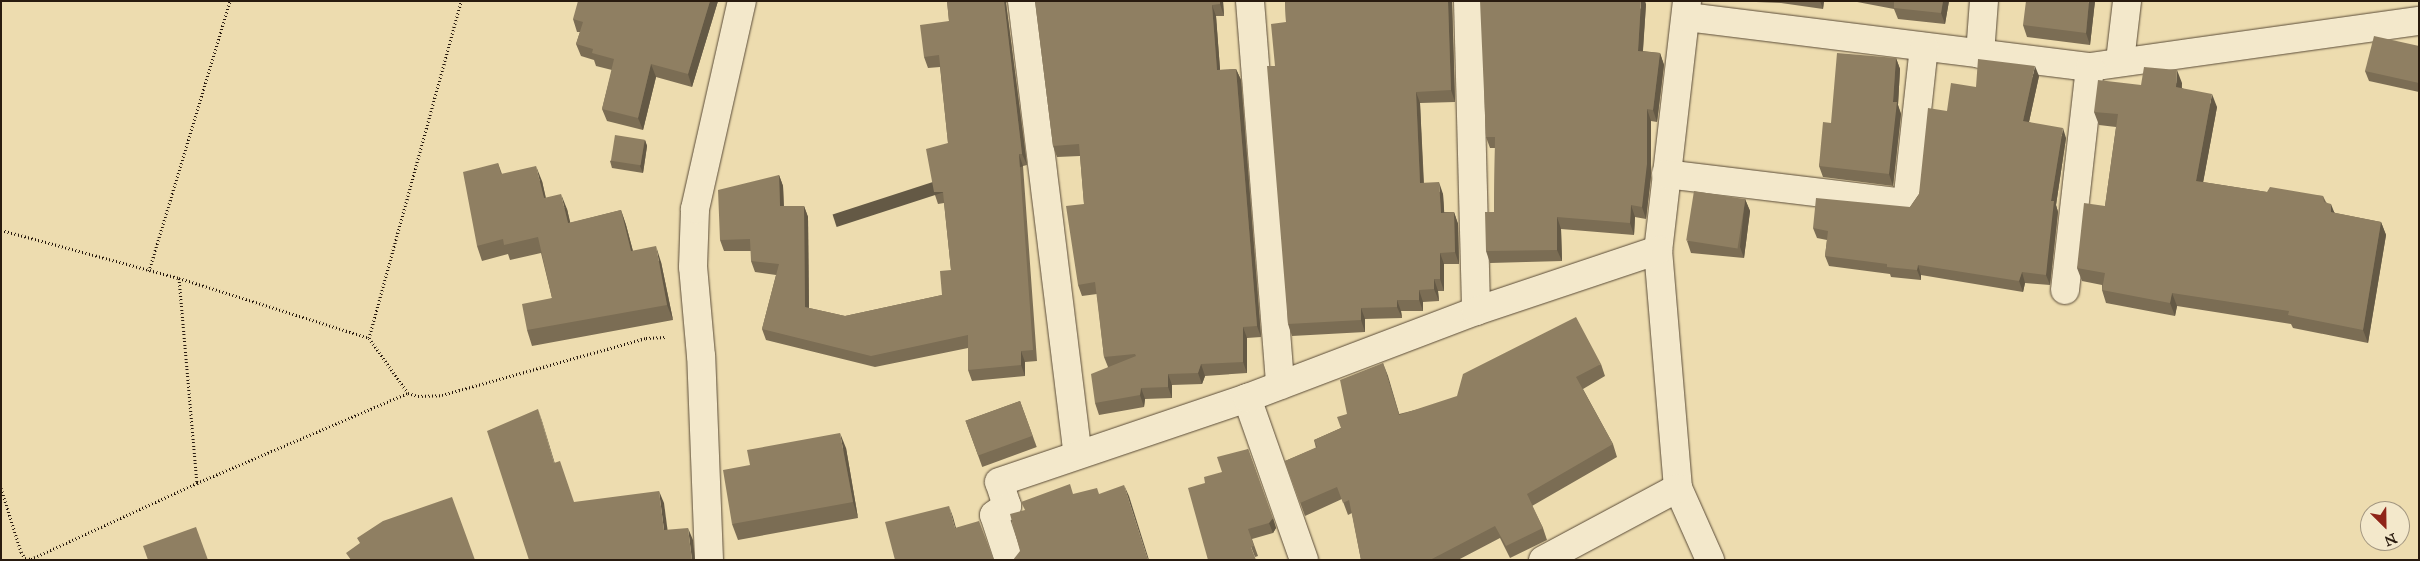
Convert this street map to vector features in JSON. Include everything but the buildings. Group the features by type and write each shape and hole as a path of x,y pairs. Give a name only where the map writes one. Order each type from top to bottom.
{"street":[{"path":"709,560 699,334 693,267 695,209 742,1"},
{"path":"1022,1 1078,454"},
{"path":"1250,1 1280,385"},
{"path":"1468,1 1476,311"},
{"path":"1980,54 1984,1"},
{"path":"2120,61 2128,1"},
{"path":"1710,560 1678,488 1658,250 1687,9 1924,47 2090,68 2120,61 2304,40 2419,21"},
{"path":"1666,174 1907,203 1924,47"},
{"path":"2065,290 2090,68"},
{"path":"1009,560 994,515 1007,506 999,482 1248,398 1476,311 1658,250"},
{"path":"1248,398 1304,560"},
{"path":"1543,560 1678,488"}],"path":[{"path":"149,270 230,1"},
{"path":"369,338 461,1"},
{"path":"1,230 179,278 369,338 408,393 418,396 442,395 646,338 699,334"},
{"path":"179,278 197,483"},
{"path":"1,488 21,552 24,558 31,560 197,483 408,393"}]}
